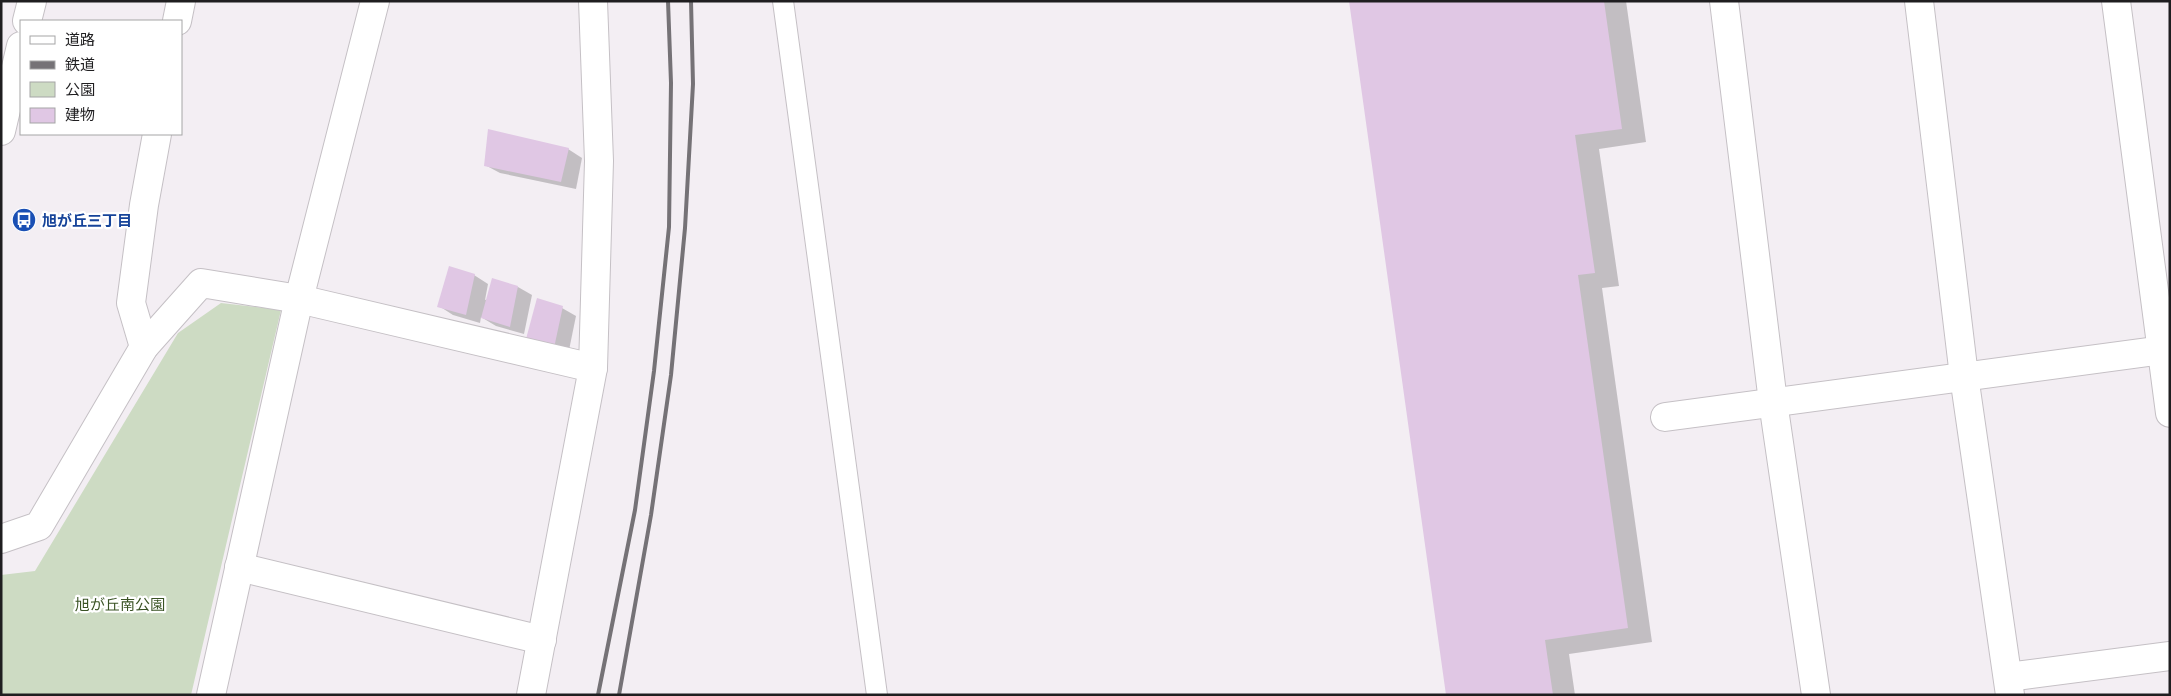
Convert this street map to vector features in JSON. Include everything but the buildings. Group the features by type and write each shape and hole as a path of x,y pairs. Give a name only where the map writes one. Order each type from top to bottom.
{"street":[{"path":"27,20 32,1"},
{"path":"177,20 181,1"},
{"path":"211,695 299,298 375,1"},
{"path":"531,695 592,368 599,161 594,1"},
{"path":"1724,1 1773,402 1816,695"},
{"path":"1919,1 1964,376 2009,686 2170,656"},
{"path":"2116,1 2166,350 2170,412"},
{"path":"1,131 20,50"},
{"path":"144,347 131,303 144,205 157,135"},
{"path":"1,539 39,526 144,347 201,283 299,298 592,368"},
{"path":"1665,417 2166,350"},
{"path":"239,567 542,640"}],"lane":[{"path":"783,1 877,695"}],"green space":[{"name":"旭が丘南公園","path":"221,303 281,310 191,695 1,695 1,575 35,571 178,333"}],"railway":[{"path":"598,695 635,510 654,371 669,227 671,83 668,1"},
{"path":"619,695 651,515 671,375 685,228 693,84 691,1"}],"place":[{"name":"旭が丘三丁目","path":"24,220"}]}
